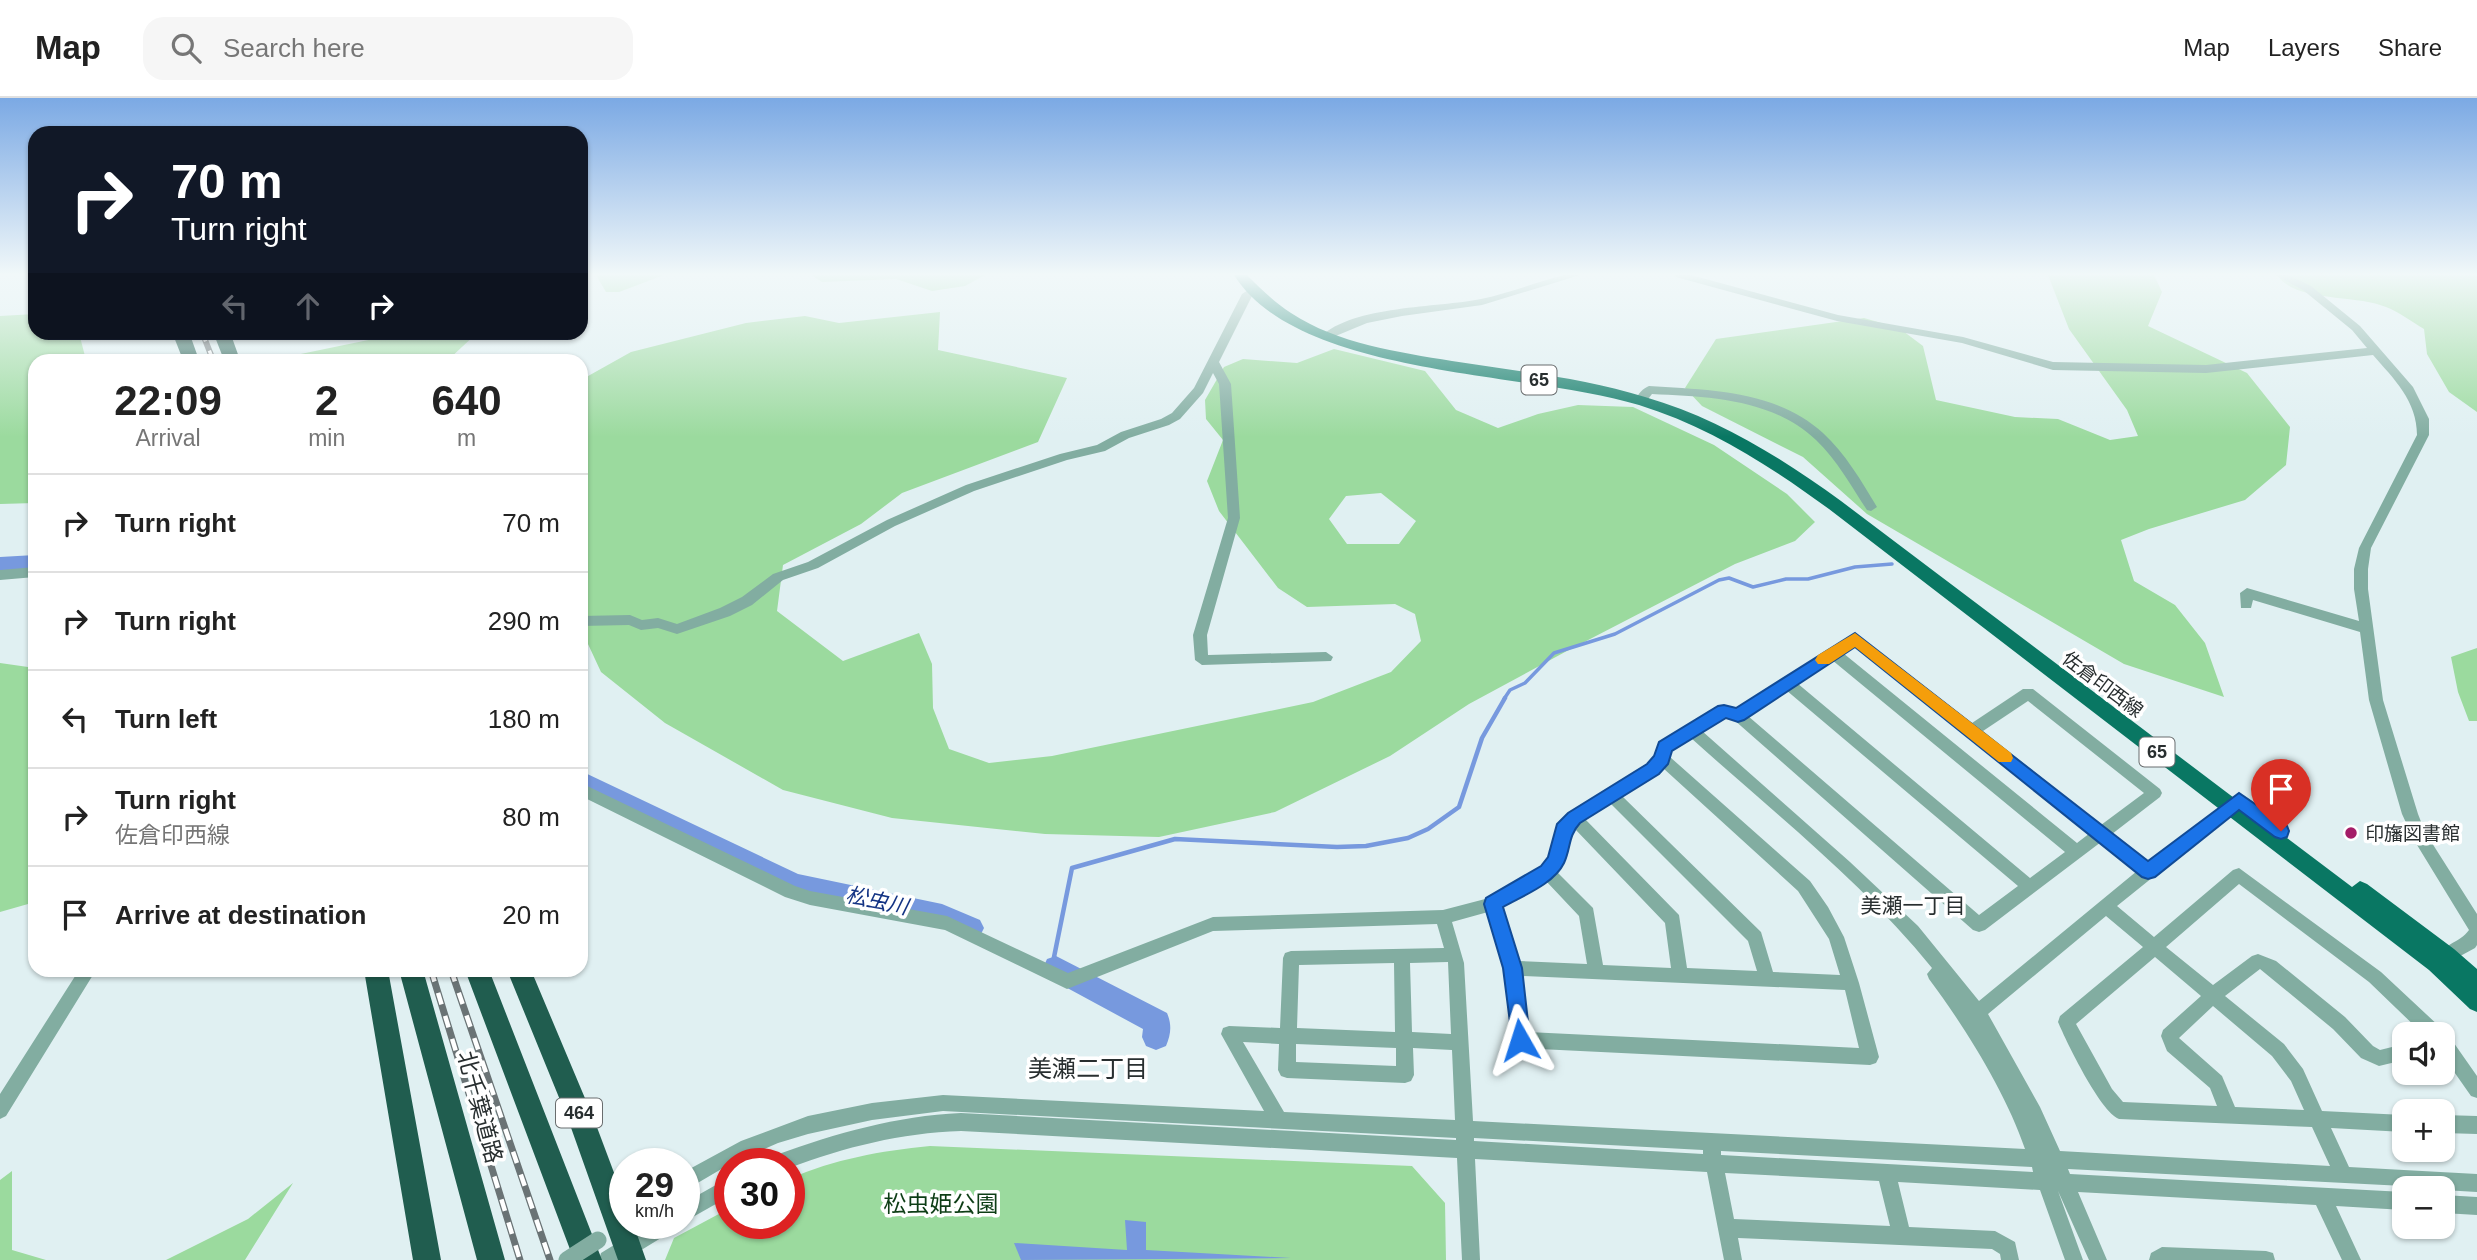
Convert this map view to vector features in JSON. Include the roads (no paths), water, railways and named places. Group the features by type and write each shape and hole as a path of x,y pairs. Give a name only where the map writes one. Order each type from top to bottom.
{"highway":[{"path":"377,977 427,1260"},
{"name":"北千葉道路","path":"413,977 491,1260"},
{"name":"北千葉道路","path":"480,977 613,1247"},
{"name":"464","path":"522,977 582,1122 613,1247"}],"main road":[{"name":"佐倉印西線","path":"1310,329 1326,337 1385,354 1593,389 1641,400 1707,424 1738,439 1780,464 2441,959 2477,982"},
{"name":"佐倉印西線","path":"2441,959 2477,1002"}],"street":[{"path":"588,621 630,621 641,625 658,622 677,629 725,612 747,601 779,577 813,565 891,523 970,488 1052,460 1101,448 1125,435 1165,422 1176,416 1199,390 1230,329"},
{"path":"1326,337 1341,329"},
{"path":"1901,329 1963,340 2043,365 2206,369 2373,351"},
{"path":"2357,329 2409,390 2420,409 2425,426 2414,456 2365,548 2361,569 2365,628 2376,701 2410,814 2419,835 2477,930 2469,943 2441,959"},
{"path":"1214,363 1224,384 1234,518 1226,554 1200,635 1202,660 1326,657"},
{"path":"1641,400 1649,390 1681,393 1753,402 1788,414 1819,436 1847,470 1871,507"},
{"path":"0,575 28,573"},
{"path":"2246,604 2247,593 2365,628"},
{"path":"1738,715 1855,639 2148,871"},
{"path":"1833,653 2076,851"},
{"path":"1787,683 2029,886"},
{"path":"588,792 791,892 810,898 947,923 1067,981 1213,924 1443,917 1493,904 1547,872 1556,860 1563,830 1574,818 1653,769 1662,759 1665,747 1724,711 1738,715 1979,925 2155,793 2028,693 1972,732"},
{"path":"1691,730 1845,867 1888,911 1912,931 1978,1012 2034,1113 2056,1182 2098,1260"},
{"path":"1493,904 1513,968 1520,1040 1870,1057 1852,983 1836,937 1804,886 1662,759"},
{"path":"1611,795 1755,937 1767,979"},
{"path":"1978,1012 2148,871 2235,804"},
{"path":"1574,818 1673,920 1680,976"},
{"path":"1547,872 1587,914 1596,972"},
{"path":"2392,1123 2119,1110 2106,1095 2066,1022 2239,875 2375,977 2422,1022"},
{"path":"2107,907 2278,1051 2297,1074 2343,1175"},
{"path":"1888,911 1956,1002 2047,1159"},
{"path":"1443,917 1453,955 1471,1260"},
{"path":"1402,956 1405,1075 1287,1070 1291,958 1453,955"},
{"path":"2230,1116 2216,1082 2173,1045 2169,1036 2213,995 2258,961 2270,966 2339,1023 2367,1052 2379,1058 2392,1055"},
{"path":"1513,968 1852,983"},
{"path":"0,1110 84,977"},
{"path":"1279,1120 1229,1034 1460,1042"},
{"path":"2455,1060 2477,1090"},
{"path":"700,1173 764,1138 787,1130 859,1113 943,1103 2477,1183"},
{"path":"805,1154 857,1135 900,1126 942,1123 1714,1162 2392,1200"},
{"path":"2455,1124 2477,1125"},
{"path":"1710,1142 1733,1260"},
{"path":"1886,1172 1902,1236"},
{"path":"2056,1182 2074,1260"},
{"path":"2321,1196 2352,1260"},
{"path":"2455,1205 2477,1206"},
{"path":"1727,1228 1995,1240 2008,1249 2010,1260"},
{"path":"567,1260 631,1239"},
{"path":"2158,1260 2162,1256 2266,1260"}],"water":[{"path":"1125,1220 1146,1222 1146,1250 1291,1258 1021,1260 1014,1243 1127,1250"}],"waterway":[{"name":"松虫川","path":"0,565 28,563"},
{"path":"1504,699 1510,690 1525,683 1554,653 1615,634 1719,580 1729,578 1753,587 1786,579 1808,579 1855,567 1892,564"},
{"path":"1052,967 1072,868 1175,839 1337,847 1366,846 1408,838 1428,829 1459,807 1482,738 1505,698"},
{"name":"松虫川","path":"588,784 794,884 942,915 971,928"},
{"name":"松虫川","path":"1056,968 1157,1022 1156,1037"}],"railway":[{"path":"205,340 211,354"},
{"path":"433,977 520,1260"},
{"path":"453,977 550,1260"}],"place":[{"name":"印旛図書館","path":"2351,833"}],"district":[{"name":"美瀬一丁目","path":"1913,906"},
{"name":"美瀬二丁目","path":"1088,1069"}],"park label":[{"name":"松虫姫公園","path":"941,1204"}]}
